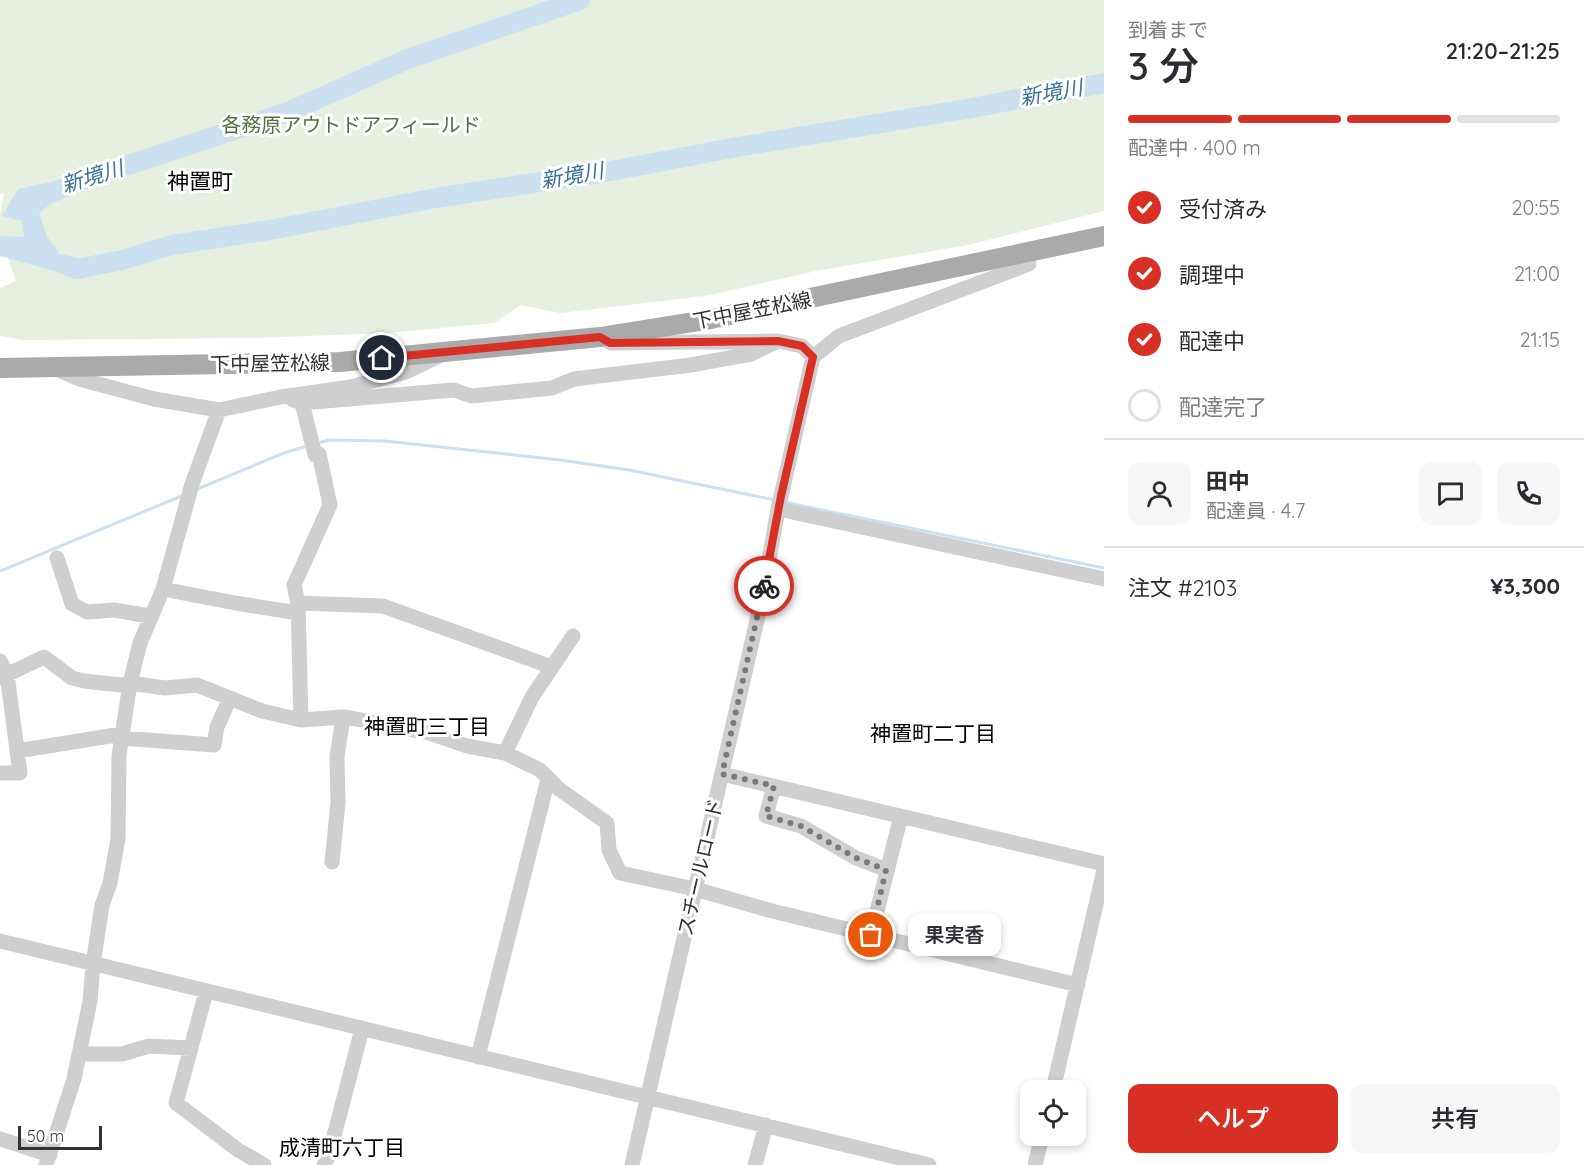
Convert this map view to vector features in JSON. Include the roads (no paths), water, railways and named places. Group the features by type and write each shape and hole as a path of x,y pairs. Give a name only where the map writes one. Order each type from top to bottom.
{"main road":[{"name":"下中屋笠松線","path":"0,368 340,362 600,337 706,320 1032,258 1080,241 1104,236"}],"street":[{"path":"600,337 610,343 778,341 802,346 813,357 839,336 1032,258"},
{"path":"281,397 302,403 454,390 471,396 552,388 574,379 691,365 751,354 778,341"},
{"path":"51,367 79,380 154,399 219,410 281,397 351,387 406,372 446,352"},
{"name":"スチールロード","path":"632,1165 763,594 780,502 813,357"},
{"path":"301,720 298,608 294,585 330,505 302,403"},
{"path":"0,1139 47,1160 74,1079 90,1001 102,905 110,883 118,839 121,736 130,683 140,643 163,589 191,492 219,410"},
{"path":"780,502 1104,579"},
{"path":"57,558 72,604 87,612 114,610 150,616"},
{"path":"163,589 235,603 298,608 383,606 552,667"},
{"path":"505,753 532,697 573,636"},
{"path":"0,773 20,773 2,671 44,657 72,678 165,688 197,685 262,711 301,720 343,717 429,733 468,746 505,753 540,771 559,789 607,823 609,850 620,873 695,889 871,935 1078,985"},
{"path":"17,751 121,736 214,745 217,727 230,698"},
{"path":"333,862 338,803 337,757 343,717"},
{"path":"722,774 1104,864"},
{"path":"478,1057 548,779"},
{"path":"774,786 766,816 801,826 856,858 886,870"},
{"path":"871,935 901,816"},
{"path":"1055,1080 1104,870"},
{"path":"0,941 929,1165"},
{"path":"206,992 177,1103 238,1150 264,1165"},
{"path":"324,1165 329,1155 362,1029"},
{"path":"79,1054 122,1054 149,1046 191,1048"},
{"path":"755,1165 766,1125"},
{"path":"1035,1165 1040,1146"}],"water":[{"path":"154,156 118,177 52,203 39,213 47,236 62,258 88,259 91,277 54,271 0,256 0,236 24,237 22,221 2,216 18,189 51,182 120,161"}],"waterway":[{"name":"新境川","path":"128,165 288,112 408,59 580,0"},
{"name":"新境川","path":"63,264 77,269 122,260 172,245 270,230 436,198 606,172 1104,83"},
{"path":"316,444 328,440 385,441 560,460 629,470 775,500"},
{"path":"195,490 284,453 307,446"},
{"path":"0,571 184,495"},
{"path":"784,502 1104,568"}],"place":[{"name":"果実香","path":"871,935"}],"district":[{"name":"神置町","path":"200,181"},
{"name":"神置町三丁目","path":"427,726"},
{"name":"神置町二丁目","path":"933,733"},
{"name":"成清町六丁目","path":"342,1147"}],"park label":[{"name":"各務原アウトドアフィールド","path":"351,124"}]}
